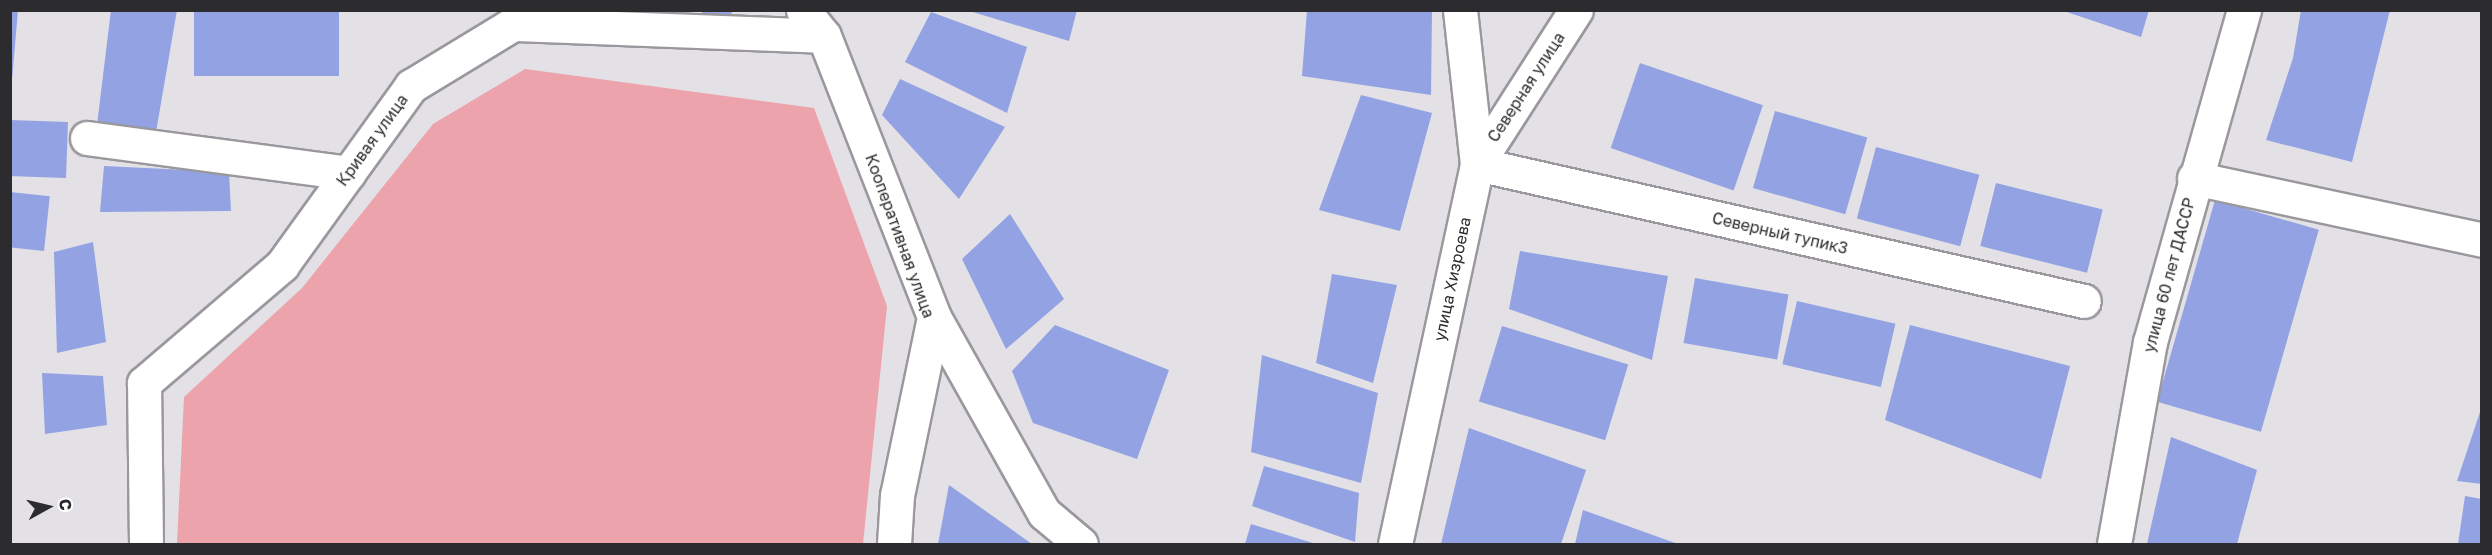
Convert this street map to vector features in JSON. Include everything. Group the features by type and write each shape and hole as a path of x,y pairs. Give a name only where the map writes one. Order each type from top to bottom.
{"street":[{"name":"Кооперативная улица","path":"803,10 824,36 934,317 897,495 894,544"},
{"name":"улица Хизроева","path":"1395,544 1477,164 1460,10"},
{"name":"Северная улица","path":"1477,164 1576,10"},
{"name":"улица 60 лет ДАССР","path":"2114,544 2150,342 2194,178 2244,10"},
{"name":"Кривая улица","path":"147,544 144,383 282,265 411,86 513,24 824,36"},
{"path":"87,138 349,173"},
{"name":"Северный тупик3","path":"1477,164 2084,301"},
{"path":"2194,178 2481,240"},
{"path":"934,317 1044,513 1082,544"}],"shaded area":[{"path":"525,69 814,108 887,306 863,544 177,544 184,397 302,288 433,124"}],"building":[{"path":"10,10 18,10 12,80 10,80"},
{"path":"111,10 177,10 156,132 97,125"},
{"path":"194,10 339,10 339,76 194,76"},
{"path":"699,10 734,10 721,27"},
{"path":"966,10 1077,10 1069,41"},
{"path":"1307,10 1432,10 1431,95 1302,76"},
{"path":"2061,10 2149,10 2141,37"},
{"path":"2301,10 2390,10 2352,162 2266,140 2293,58"},
{"path":"931,12 1027,47 1007,113 905,62"},
{"path":"1640,63 1763,105 1734,190 1611,148"},
{"path":"900,79 1005,127 959,199 882,115"},
{"path":"1361,95 1432,113 1400,231 1319,210"},
{"path":"1775,111 1867,137 1845,214 1753,188"},
{"path":"10,120 68,122 66,178 10,176"},
{"path":"1876,147 1979,175 1960,246 1857,218"},
{"path":"104,166 229,172 231,211 100,212"},
{"path":"1996,183 2103,210 2087,273 1980,246"},
{"path":"10,192 50,196 44,251 10,247"},
{"path":"2215,200 2319,230 2261,432 2157,402"},
{"path":"1010,214 1064,299 1006,349 962,259"},
{"path":"93,242 106,342 57,353 54,252"},
{"path":"1520,251 1668,276 1652,360 1509,309"},
{"path":"1332,274 1397,285 1373,383 1316,363"},
{"path":"1695,278 1789,294 1777,359 1684,343"},
{"path":"1797,301 1895,324 1881,387 1782,364"},
{"path":"1055,325 1169,370 1137,459 1033,423 1012,371"},
{"path":"1910,325 2070,366 2041,479 1885,420"},
{"path":"1502,326 1628,365 1605,440 1479,402"},
{"path":"1262,355 1378,393 1361,483 1251,452"},
{"path":"42,373 103,376 107,425 45,434"},
{"path":"2481,409 2482,484 2457,481"},
{"path":"1469,428 1586,470 1561,544 1441,544"},
{"path":"2171,437 2257,470 2237,544 2147,544"},
{"path":"1264,466 1359,493 1355,542 1252,506"},
{"path":"949,485 1032,544 938,544"},
{"path":"2465,496 2482,499 2482,544 2458,544"},
{"path":"1583,510 1678,544 1575,544"},
{"path":"1251,524 1316,544 1245,544"}]}
